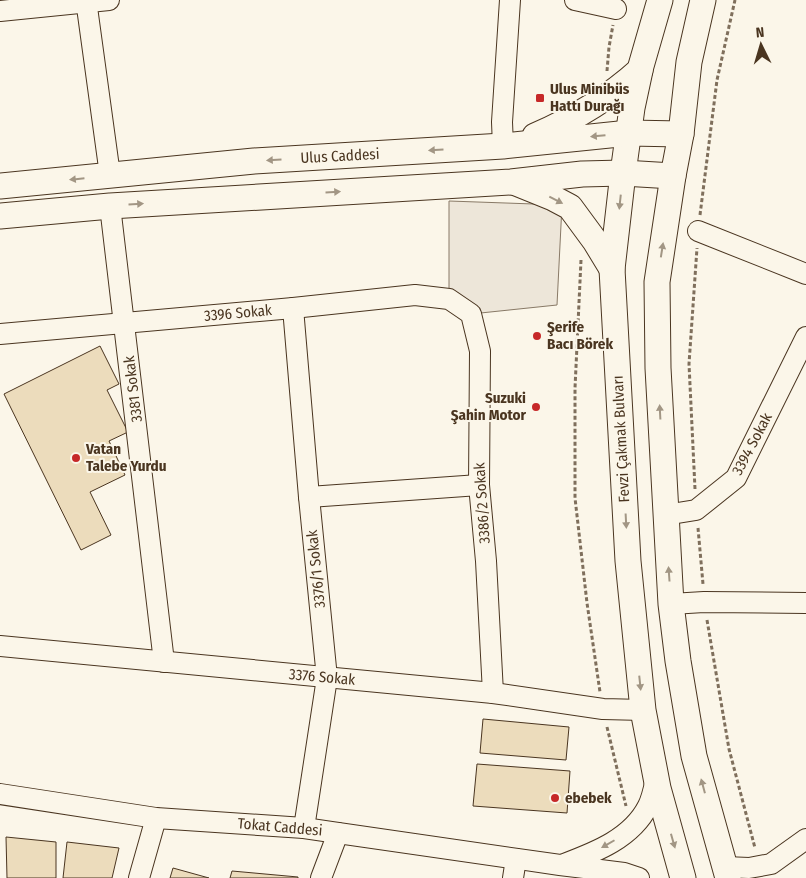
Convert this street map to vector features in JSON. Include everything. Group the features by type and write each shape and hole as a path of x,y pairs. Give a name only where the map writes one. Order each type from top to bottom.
{"main road":[{"name":"Fevzi Çakmak Bulvarı","path":"660,0 640,70 623,174 612,269 628,561 643,710 656,780 683,878"},
{"path":"703,0 689,62 681,134 672,176 657,282 658,368 671,604 678,661 694,756 726,873"},
{"path":"510,145 556,127 618,90 640,70"},
{"name":"Ulus Caddesi","path":"0,186 254,161 510,145 629,134 681,134"},
{"path":"0,216 110,206 511,182 582,174 672,176"},
{"path":"511,182 553,198 570,207 612,269"}],"street":[{"path":"0,12 86,1 109,0"},
{"path":"510,0 502,122 510,145"},
{"path":"575,0 616,9"},
{"path":"86,1 110,175"},
{"name":"3381 Sokak","path":"110,206 164,662"},
{"path":"698,230 806,274"},
{"name":"3396 Sokak","path":"0,334 293,308 415,295 448,299 471,314"},
{"name":"3376/1 Sokak","path":"293,308 327,678 304,828"},
{"name":"3386/2 Sokak","path":"471,314 480,351 479,485 486,562 493,693"},
{"name":"3394 Sokak","path":"665,515 696,510 736,478 806,337"},
{"path":"309,497 479,485"},
{"path":"671,604 704,602 806,603"},
{"name":"3376 Sokak","path":"0,646 493,693 603,709 643,710"},
{"path":"560,865 586,856 611,843 630,829 649,805 656,780"},
{"name":"Tokat Caddesi","path":"0,794 156,818 304,828 515,868 560,865 624,873 639,878"},
{"path":"139,878 156,818"},
{"path":"321,878 338,833"},
{"path":"726,873 771,864 806,839"}],"path":[{"path":"735,0 716,86 698,230 689,364 696,510 704,602 728,750 759,866"},
{"path":"606,98 609,47 616,9"},
{"path":"585,227 575,388 576,498 586,603 603,709 630,829"}],"shaded area":[{"path":"449,201 562,205 557,305 471,314 449,299"}],"building":[{"name":"Vatan Talebe Yurdu","path":"100,346 119,384 107,390 128,432 109,441 125,475 90,492 111,535 81,550 4,394"},
{"path":"483,719 569,727 566,760 480,753"},
{"path":"477,764 570,771 567,813 473,806"},
{"path":"6,837 56,842 56,878 7,878"},
{"path":"67,842 119,848 112,878 63,878"},
{"path":"173,868 209,878 170,878"},
{"path":"232,871 298,877 298,878 230,878"}],"place":[{"name":"Ulus Minibüs Hattı Durağı","path":"540,98"},
{"name":"Şerife Bacı Börek","path":"537,336"},
{"name":"Suzuki Şahin Motor","path":"536,407"},
{"name":"Vatan Talebe Yurdu","path":"76,458"},
{"name":"ebebek","path":"555,798"}]}
